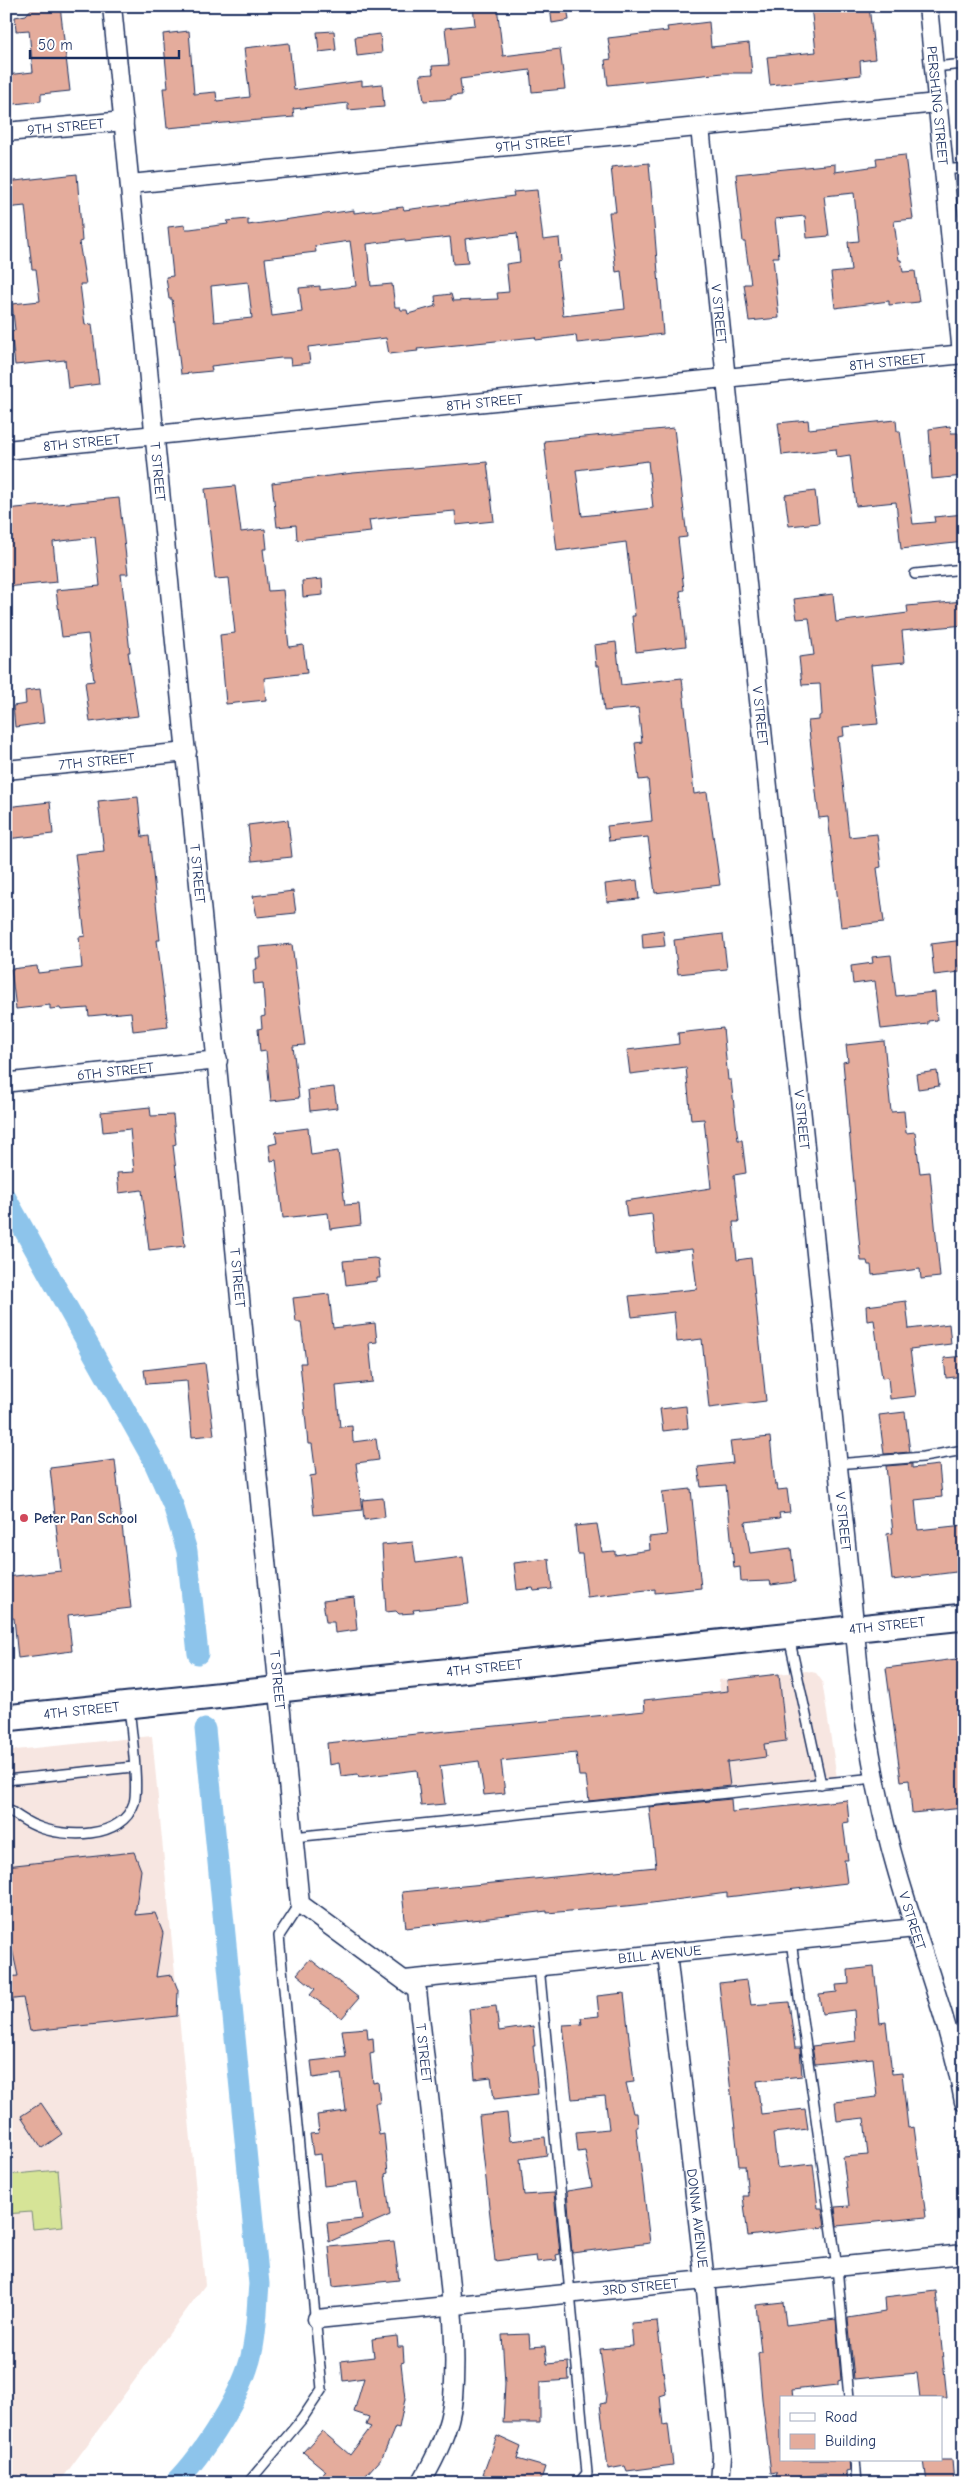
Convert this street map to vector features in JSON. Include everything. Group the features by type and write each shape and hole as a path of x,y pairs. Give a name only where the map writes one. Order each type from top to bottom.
{"street":[{"name":"T STREET","path":"112,6 218,1060 300,1904 417,1990 452,2306 453,2399 447,2427 436,2457 421,2483"},
{"name":"PERSHING STREET","path":"928,6 963,354"},
{"name":"9TH STREET","path":"130,184 937,103"},
{"name":"9TH STREET","path":"6,132 124,121"},
{"name":"V STREET","path":"700,127 836,1464 863,1710 875,1778 896,1867 916,1928 956,2031 964,2102"},
{"name":"8TH STREET","path":"6,450 963,354"},
{"name":"7TH STREET","path":"6,770 187,752"},
{"name":"6TH STREET","path":"12,1082 218,1060"},
{"name":"4TH STREET","path":"6,1718 278,1691 964,1617"},
{"name":"BILL AVENUE","path":"405,1980 916,1928"},
{"name":"DONNA AVENUE","path":"667,1954 705,2281 722,2456 720,2483"},
{"name":"3RD STREET","path":"317,2320 964,2254"}],"lane":[{"path":"934,67 964,64"},
{"path":"944,170 964,168"},
{"path":"915,574 964,568"},
{"path":"836,1464 923,1457 964,1450"},
{"path":"788,1636 821,1784"},
{"path":"6,1808 36,1826 74,1834 98,1832 119,1824 134,1803 129,1706"},
{"path":"6,1780 133,1767"},
{"path":"293,1837 875,1778"},
{"path":"248,2483 302,2419 322,2389 317,2320 279,1936 300,1904"},
{"path":"791,1941 836,2267 849,2396"},
{"path":"539,1966 587,2473 579,2483"},
{"path":"855,2462 858,2483"}],"shaded area":[{"path":"807,1671 816,1673 822,1681 837,1778 730,1788 719,1680"},
{"path":"152,1736 205,2285 59,2483 6,2483 6,1751"}],"green space":[{"path":"58,2170 63,2226 33,2229 31,2212 6,2214 6,2175"}],"building":[{"path":"34,6 60,6 70,91 41,94 41,101 6,105 6,75 33,72 29,30 16,31 15,17 26,15"},
{"path":"473,6 497,6 503,56 560,49 565,89 532,92 530,70 460,79 462,95 451,96 451,99 424,101 420,75 433,74 432,66 449,65 445,28 475,25"},
{"path":"550,6 567,6 569,20 552,23"},
{"path":"811,6 869,6 875,59 860,61 861,75 770,85 767,57 816,52"},
{"path":"709,22 711,47 749,43 752,73 723,73 608,85 605,60 611,59 608,38 668,31 667,27"},
{"path":"189,31 194,94 216,92 217,101 250,97 244,48 289,43 294,90 362,81 362,86 382,84 384,107 348,110 348,103 293,109 294,117 167,128 163,88 168,88 163,34"},
{"path":"334,31 336,50 319,52 317,32"},
{"path":"380,34 382,53 357,56 355,37"},
{"path":"905,155 913,219 894,221 899,260 901,260 903,272 915,271 919,302 889,305 889,301 835,308 831,273 851,271 848,242 859,241 854,193 824,196 829,236 807,238 805,216 775,219 779,257 773,257 779,318 749,321 744,284 751,284 745,242 743,242 736,174 835,164 835,172 877,166 876,158"},
{"path":"649,163 663,334 577,343 576,335 536,340 535,337 417,349 418,351 389,354 386,338 308,347 310,363 291,365 290,358 281,358 211,366 212,371 181,374 172,299 169,299 166,277 173,276 168,227 185,225 185,229 190,229 228,224 227,221 248,219 248,225 354,210 354,213 403,207 404,210 514,196 513,192 537,190 543,240 559,238 561,261 557,262 563,316 625,309 621,271 616,272 609,212 616,212 611,167","holes":["517,233 520,262 506,264 509,292 497,293 498,299 453,301 451,294 435,296 436,306 408,314 407,310 395,307 392,284 371,286 367,244 405,239 405,242 450,237 453,264 468,263 465,239","350,241 356,286 320,290 320,286 299,288 302,312 272,316 265,258 316,252 315,246","248,282 252,318 214,322 211,286"]},
{"path":"77,174 82,241 79,242 86,284 80,284 85,325 92,324 99,384 68,388 65,360 15,365 11,331 15,330 12,304 40,301 36,269 32,269 25,206 6,208 6,182"},
{"path":"808,420 809,429 896,420 897,431 900,431 913,524 935,522 934,517 964,514 964,542 901,549 896,502 856,506 850,455 837,457 836,449 782,455 778,423"},
{"path":"950,426 951,433 958,433 959,453 964,453 964,476 932,479 929,429"},
{"path":"674,428 687,537 678,538 684,590 680,591 686,646 636,652 632,616 635,616 626,542 557,551 544,441","holes":["648,461 653,508 582,516 576,470"]},
{"path":"487,462 494,521 456,525 455,511 409,515 369,520 371,532 297,540 296,525 277,527 272,483 353,473"},
{"path":"235,486 241,532 265,529 267,549 263,549 268,591 283,590 289,647 303,645 307,673 264,678 266,700 226,704 220,635 235,633 229,578 215,579 205,489"},
{"path":"815,491 819,523 789,526 785,495"},
{"path":"119,498 128,574 121,574 130,652 128,652 138,716 90,722 85,682 94,681 88,634 62,637 56,590 100,586 95,537 53,542 57,582 6,587 6,509"},
{"path":"322,579 323,595 303,597 302,581"},
{"path":"833,594 836,622 908,613 907,606 964,601 964,625 902,631 905,662 871,665 878,724 843,727 844,736 838,737 849,837 877,834 881,867 877,868 884,922 841,927 828,817 819,818 808,721 819,720 819,716 822,715 820,684 802,685 799,657 814,655 809,618 797,619 794,599"},
{"path":"616,642 621,685 682,678 694,794 707,792 720,885 655,893 648,837 609,841 607,826 652,821 648,779 639,780 635,743 642,742 638,708 604,711 599,666 596,666 594,645"},
{"path":"40,689 44,723 15,727 13,706 26,704 25,691"},
{"path":"138,797 142,837 149,836 160,940 157,940 168,1027 133,1031 131,1012 89,1016 88,1008 61,1010 60,1008 50,1009 50,1005 16,1009 11,969 37,966 38,973 82,968 79,937 85,936 75,854 104,851 98,801"},
{"path":"50,802 53,834 6,839 6,807"},
{"path":"288,820 292,857 252,861 248,825"},
{"path":"637,880 639,899 607,902 605,884"},
{"path":"293,891 296,913 257,917 253,896"},
{"path":"663,930 665,946 643,948 642,933"},
{"path":"723,934 727,969 678,974 674,940"},
{"path":"964,940 964,964 959,965 960,972 934,975 931,944"},
{"path":"292,944 305,1045 293,1046 299,1098 271,1101 266,1051 260,1052 258,1029 262,1028 261,1017 265,1016 263,983 254,984 253,970 257,969 256,958 261,958 260,947"},
{"path":"891,955 896,996 935,992 937,1020 928,1021 928,1024 881,1029 875,981 853,984 851,966 873,963 872,957"},
{"path":"723,1028 728,1080 731,1080 738,1140 742,1140 746,1173 734,1175 739,1222 733,1222 737,1260 751,1258 766,1401 709,1408 702,1339 677,1342 674,1312 632,1317 629,1296 697,1289 692,1249 656,1253 652,1214 627,1217 625,1201 711,1188 704,1119 691,1120 686,1067 630,1074 627,1050 679,1044 678,1033"},
{"path":"884,1041 891,1112 904,1111 906,1133 915,1132 920,1173 930,1172 940,1277 921,1279 920,1269 872,1275 871,1265 868,1265 867,1261 861,1261 843,1062 848,1061 846,1045"},
{"path":"937,1071 939,1086 918,1089 916,1074"},
{"path":"334,1087 337,1108 310,1111 308,1090"},
{"path":"150,1107 151,1116 173,1115 176,1144 173,1145 185,1246 149,1250 142,1190 119,1193 117,1173 134,1172 130,1129 103,1132 101,1112"},
{"path":"308,1128 311,1155 338,1151 345,1205 359,1204 361,1225 330,1229 328,1213 283,1218 276,1160 271,1161 269,1145 277,1143 275,1132"},
{"path":"378,1259 380,1278 377,1278 377,1281 346,1285 343,1261"},
{"path":"329,1294 333,1328 375,1323 377,1342 369,1343 373,1382 336,1386 340,1427 352,1426 353,1442 376,1439 379,1460 356,1463 362,1510 314,1515 310,1476 316,1475 312,1444 308,1444 300,1363 306,1363 301,1322 296,1322 293,1298"},
{"path":"906,1301 909,1329 949,1324 951,1344 910,1349 916,1396 890,1399 888,1377 882,1378 874,1320 867,1321 866,1306"},
{"path":"964,1356 964,1376 946,1378 944,1358"},
{"path":"205,1363 214,1435 192,1437 187,1381 146,1384 144,1370"},
{"path":"686,1406 688,1428 663,1431 660,1409"},
{"path":"905,1412 910,1452 884,1454 879,1415"},
{"path":"770,1437 775,1485 777,1484 778,1490 787,1489 790,1512 779,1513 780,1518 745,1522 750,1553 791,1548 795,1582 771,1585 770,1581 741,1582 740,1567 734,1568 726,1485 701,1487 698,1467 733,1463 730,1441"},
{"path":"115,1460 131,1608 68,1615 72,1651 18,1658 14,1618 6,1619 6,1577 61,1571 50,1468"},
{"path":"912,1464 912,1468 939,1465 942,1497 915,1500 918,1530 964,1525 964,1571 892,1580 887,1534 893,1533 886,1466"},
{"path":"691,1489 701,1588 655,1593 655,1589 587,1597 582,1554 578,1554 575,1526 597,1524 602,1552 615,1551 615,1555 650,1550 649,1537 667,1535 662,1492"},
{"path":"383,1498 385,1517 364,1520 362,1500"},
{"path":"413,1542 416,1563 463,1557 469,1604 413,1610 414,1613 399,1614 396,1611 386,1612 382,1545"},
{"path":"549,1559 552,1589 534,1591 533,1588 517,1590 514,1563"},
{"path":"354,1597 357,1630 335,1633 334,1622 326,1622 323,1601"},
{"path":"964,1658 964,1808 912,1813 909,1780 901,1781 886,1668"},
{"path":"779,1674 786,1741 764,1744 766,1757 727,1762 730,1786 589,1801 586,1776 579,1776 576,1753 501,1761 505,1793 484,1795 479,1761 440,1766 445,1804 421,1806 417,1770 359,1777 358,1774 341,1776 339,1763 329,1765 327,1743 645,1711 644,1700 728,1691 727,1680"},
{"path":"731,1799 732,1812 847,1800 849,1822 843,1823 848,1860 844,1860 847,1883 727,1897 727,1893 637,1905 547,1913 547,1911 406,1928 402,1892 656,1867 649,1807"},
{"path":"134,1852 141,1870 135,1915 155,1913 163,1933 156,1977 172,1975 178,1990 177,2016 30,2031 23,1998 6,2000 6,1977 18,1976 6,1921 6,1866"},
{"path":"310,1959 359,1998 342,2018 310,1995 315,1989 297,1974"},
{"path":"874,1967 880,2023 886,2022 892,2074 902,2073 908,2128 914,2127 926,2217 837,2226 835,2207 849,2206 843,2157 868,2155 864,2118 837,2121 835,2102 877,2097 873,2058 815,2064 812,2046 856,2041 854,2010 822,2014 819,1994 837,1992 836,1985 849,1984 848,1970"},
{"path":"747,1980 751,2005 789,2002 795,2048 800,2048 802,2076 757,2081 761,2114 805,2109 808,2129 773,2133 777,2168 813,2164 818,2208 822,2208 825,2227 748,2236 743,2196 748,2196 745,2166 739,2166 719,1983"},
{"path":"624,1993 634,2082 626,2083 633,2113 637,2113 638,2127 636,2127 650,2243 572,2253 567,2191 592,2187 585,2151 578,2152 576,2132 609,2129 605,2096 572,2099 563,2025 582,2024 581,2018 599,2016 597,1996"},
{"path":"496,2006 499,2031 533,2026 538,2094 494,2099 491,2077 475,2079 469,2009"},
{"path":"367,2028 368,2039 373,2038 374,2053 370,2054 373,2083 378,2082 380,2103 375,2103 379,2135 384,2134 388,2173 385,2174 390,2215 329,2242 327,2223 362,2219 357,2182 324,2186 321,2154 313,2155 310,2134 319,2133 317,2115 346,2111 341,2074 313,2078 311,2061 346,2057 342,2030"},
{"path":"41,2103 62,2134 42,2148 21,2116"},
{"path":"507,2113 510,2141 545,2137 547,2155 520,2159 524,2195 554,2193 560,2254 556,2255 557,2260 537,2262 536,2256 495,2261 479,2116"},
{"path":"394,2241 399,2280 333,2287 329,2247"},
{"path":"936,2291 947,2398 942,2398 942,2396 920,2396 917,2373 854,2379 848,2318 885,2312 884,2297"},
{"path":"783,2302 786,2325 836,2319 841,2380 838,2381 838,2385 792,2390 793,2396 780,2396 780,2462 849,2462 850,2471 846,2472 847,2483 827,2483 826,2474 777,2480 776,2472 771,2473 762,2399 758,2353 761,2352 756,2305"},
{"path":"657,2321 666,2394 660,2396 663,2425 668,2424 673,2465 627,2471 625,2466 608,2469 600,2404 605,2403 606,2395 600,2349 633,2346 631,2323"},
{"path":"529,2334 530,2347 545,2346 547,2364 568,2362 569,2380 540,2382 540,2423 503,2423 505,2384 502,2335"},
{"path":"397,2336 398,2347 403,2347 404,2362 401,2363 405,2399 399,2428 395,2427 383,2456 359,2483 315,2483 326,2471 303,2452 322,2431 350,2455 371,2427 366,2425 369,2417 354,2412 364,2378 343,2381 341,2361 374,2357 372,2339"},
{"path":"497,2436 521,2447 517,2459 545,2467 540,2483 505,2483 483,2474"},
{"path":"952,2460 954,2483 927,2483 924,2462"}],"waterway":[{"path":"6,1198 152,1458 173,1505 187,1551 198,1654"},
{"path":"175,2483 210,2440 241,2385 248,2368 254,2344 259,2284 205,1729"}],"place":[{"name":"Peter Pan School","path":"24,1518"}]}
